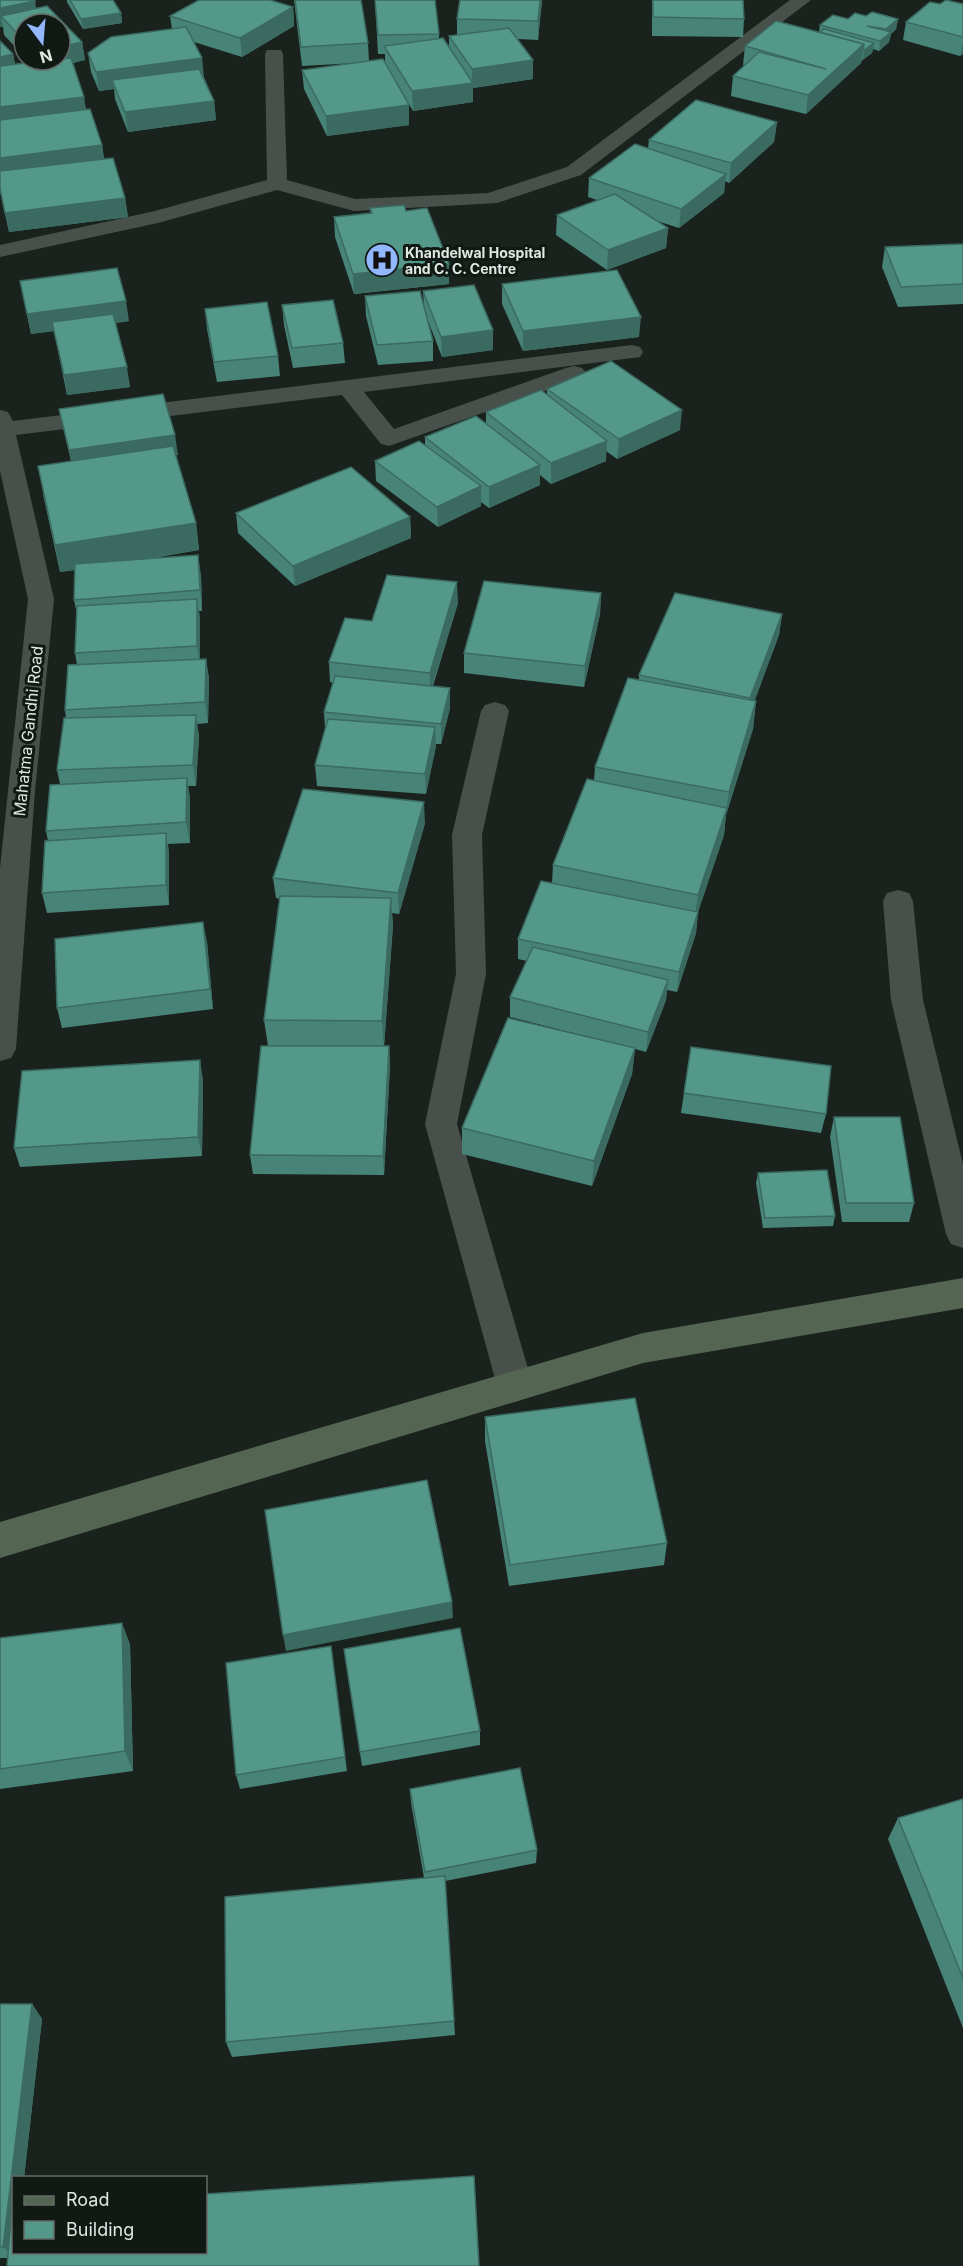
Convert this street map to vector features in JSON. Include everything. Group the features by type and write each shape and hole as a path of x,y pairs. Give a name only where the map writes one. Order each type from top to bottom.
{"street":[{"path":"0,250 158,217 277,184 354,205 490,199 574,171 802,0"},
{"path":"274,54 277,184"},
{"path":"1,423 348,387 632,352 389,439 348,387"},
{"name":"Mahatma Gandhi Road","path":"0,1049 21,791 41,599 1,423"},
{"path":"495,711 467,835 471,974 441,1124 516,1386"},
{"path":"898,901 907,1000 963,1234"},
{"path":"0,1540 643,1348 963,1293"}],"building":[{"path":"0,0 34,0 35,1 0,8"},
{"path":"70,0 113,0 121,13 81,19"},
{"path":"199,0 270,0 293,7 240,38 170,16"},
{"path":"295,0 361,0 368,43 301,47"},
{"path":"375,0 435,0 439,34 378,35"},
{"path":"460,0 540,0 538,21 457,19"},
{"path":"653,0 743,0 744,19 653,17"},
{"path":"946,0 963,4 963,37 906,22 930,2 940,4"},
{"path":"47,6 53,12 19,12"},
{"path":"872,12 898,19 886,29 867,26 891,32 880,41 820,25 833,15 848,19 855,13 866,16"},
{"path":"12,14 12,28 1,16"},
{"path":"776,21 864,44 808,95 733,76 759,52 826,69 745,46"},
{"path":"186,27 202,58 96,72 88,53 111,37"},
{"path":"509,28 533,60 472,69 449,36"},
{"path":"824,29 874,43 863,50 864,44 820,32"},
{"path":"72,32 82,42 72,44"},
{"path":"443,38 473,83 412,91 384,46"},
{"path":"0,41 12,54 0,57"},
{"path":"383,59 409,105 326,116 302,70"},
{"path":"72,61 84,97 0,107 0,66 12,65 12,72 72,72"},
{"path":"199,69 214,101 125,112 112,80"},
{"path":"696,100 777,122 731,163 649,140"},
{"path":"90,109 102,145 0,158 0,120"},
{"path":"635,144 726,174 681,209 589,178"},
{"path":"113,158 125,198 5,213 0,188 0,171"},
{"path":"615,194 668,228 608,250 557,215"},
{"path":"404,205 406,211 427,208 449,264 353,274 334,217 372,213 370,208"},
{"path":"963,244 963,284 901,287 885,247"},
{"path":"117,268 126,301 27,314 20,281"},
{"path":"617,270 641,317 523,331 502,284"},
{"path":"474,285 493,330 441,337 423,291"},
{"path":"420,291 433,341 377,345 365,296"},
{"path":"333,300 343,343 292,348 282,305"},
{"path":"267,302 278,356 214,362 205,309"},
{"path":"113,314 127,367 64,375 52,322"},
{"path":"611,361 682,410 619,439 547,389"},
{"path":"541,390 607,441 551,463 486,412"},
{"path":"163,394 175,435 69,450 59,409"},
{"path":"476,416 540,465 489,487 425,437"},
{"path":"419,441 481,486 437,507 375,461"},
{"path":"173,446 196,523 55,545 38,466"},
{"path":"351,467 410,517 293,566 236,513"},
{"path":"198,555 200,590 74,600 75,564"},
{"path":"387,575 457,582 430,673 329,662 345,618 372,621"},
{"path":"484,581 601,593 585,666 464,653"},
{"path":"675,593 782,614 750,698 639,675"},
{"path":"197,599 197,646 75,653 77,606"},
{"path":"206,659 205,702 65,710 68,665"},
{"path":"335,676 450,688 441,724 324,712"},
{"path":"628,678 756,701 729,792 595,767"},
{"path":"196,715 193,765 57,770 64,718"},
{"path":"328,719 435,727 425,774 315,765"},
{"path":"187,778 186,822 46,831 50,785"},
{"path":"587,779 727,808 698,895 553,865"},
{"path":"303,789 424,802 398,893 273,878"},
{"path":"166,833 166,885 42,893 45,841"},
{"path":"541,881 698,912 679,972 518,939"},
{"path":"280,896 391,898 382,1021 264,1020"},
{"path":"203,922 210,989 57,1008 55,939"},
{"path":"533,947 668,980 648,1032 510,997"},
{"path":"508,1018 635,1048 594,1161 462,1128"},
{"path":"261,1046 389,1046 383,1156 250,1155"},
{"path":"691,1047 831,1066 826,1114 684,1093"},
{"path":"200,1060 198,1137 14,1148 22,1071"},
{"path":"834,1117 900,1117 914,1203 846,1203"},
{"path":"827,1170 835,1216 765,1218 758,1173"},
{"path":"635,1398 667,1543 510,1565 485,1417"},
{"path":"427,1480 452,1602 283,1635 265,1510"},
{"path":"122,1623 125,1751 0,1769 0,1638"},
{"path":"460,1628 480,1731 360,1752 344,1649"},
{"path":"331,1646 345,1757 236,1775 226,1663"},
{"path":"520,1768 537,1850 425,1872 410,1789"},
{"path":"963,1799 963,1978 898,1818"},
{"path":"445,1876 454,2021 226,2042 225,1897"},
{"path":"0,2004 32,2004 3,2247 0,2247"},
{"path":"474,2176 479,2266 7,2266 12,2206 12,2254 207,2254 207,2194"}],"place":[{"name":"Khandelwal Hospital and C. C. Centre","path":"382,260"}]}
